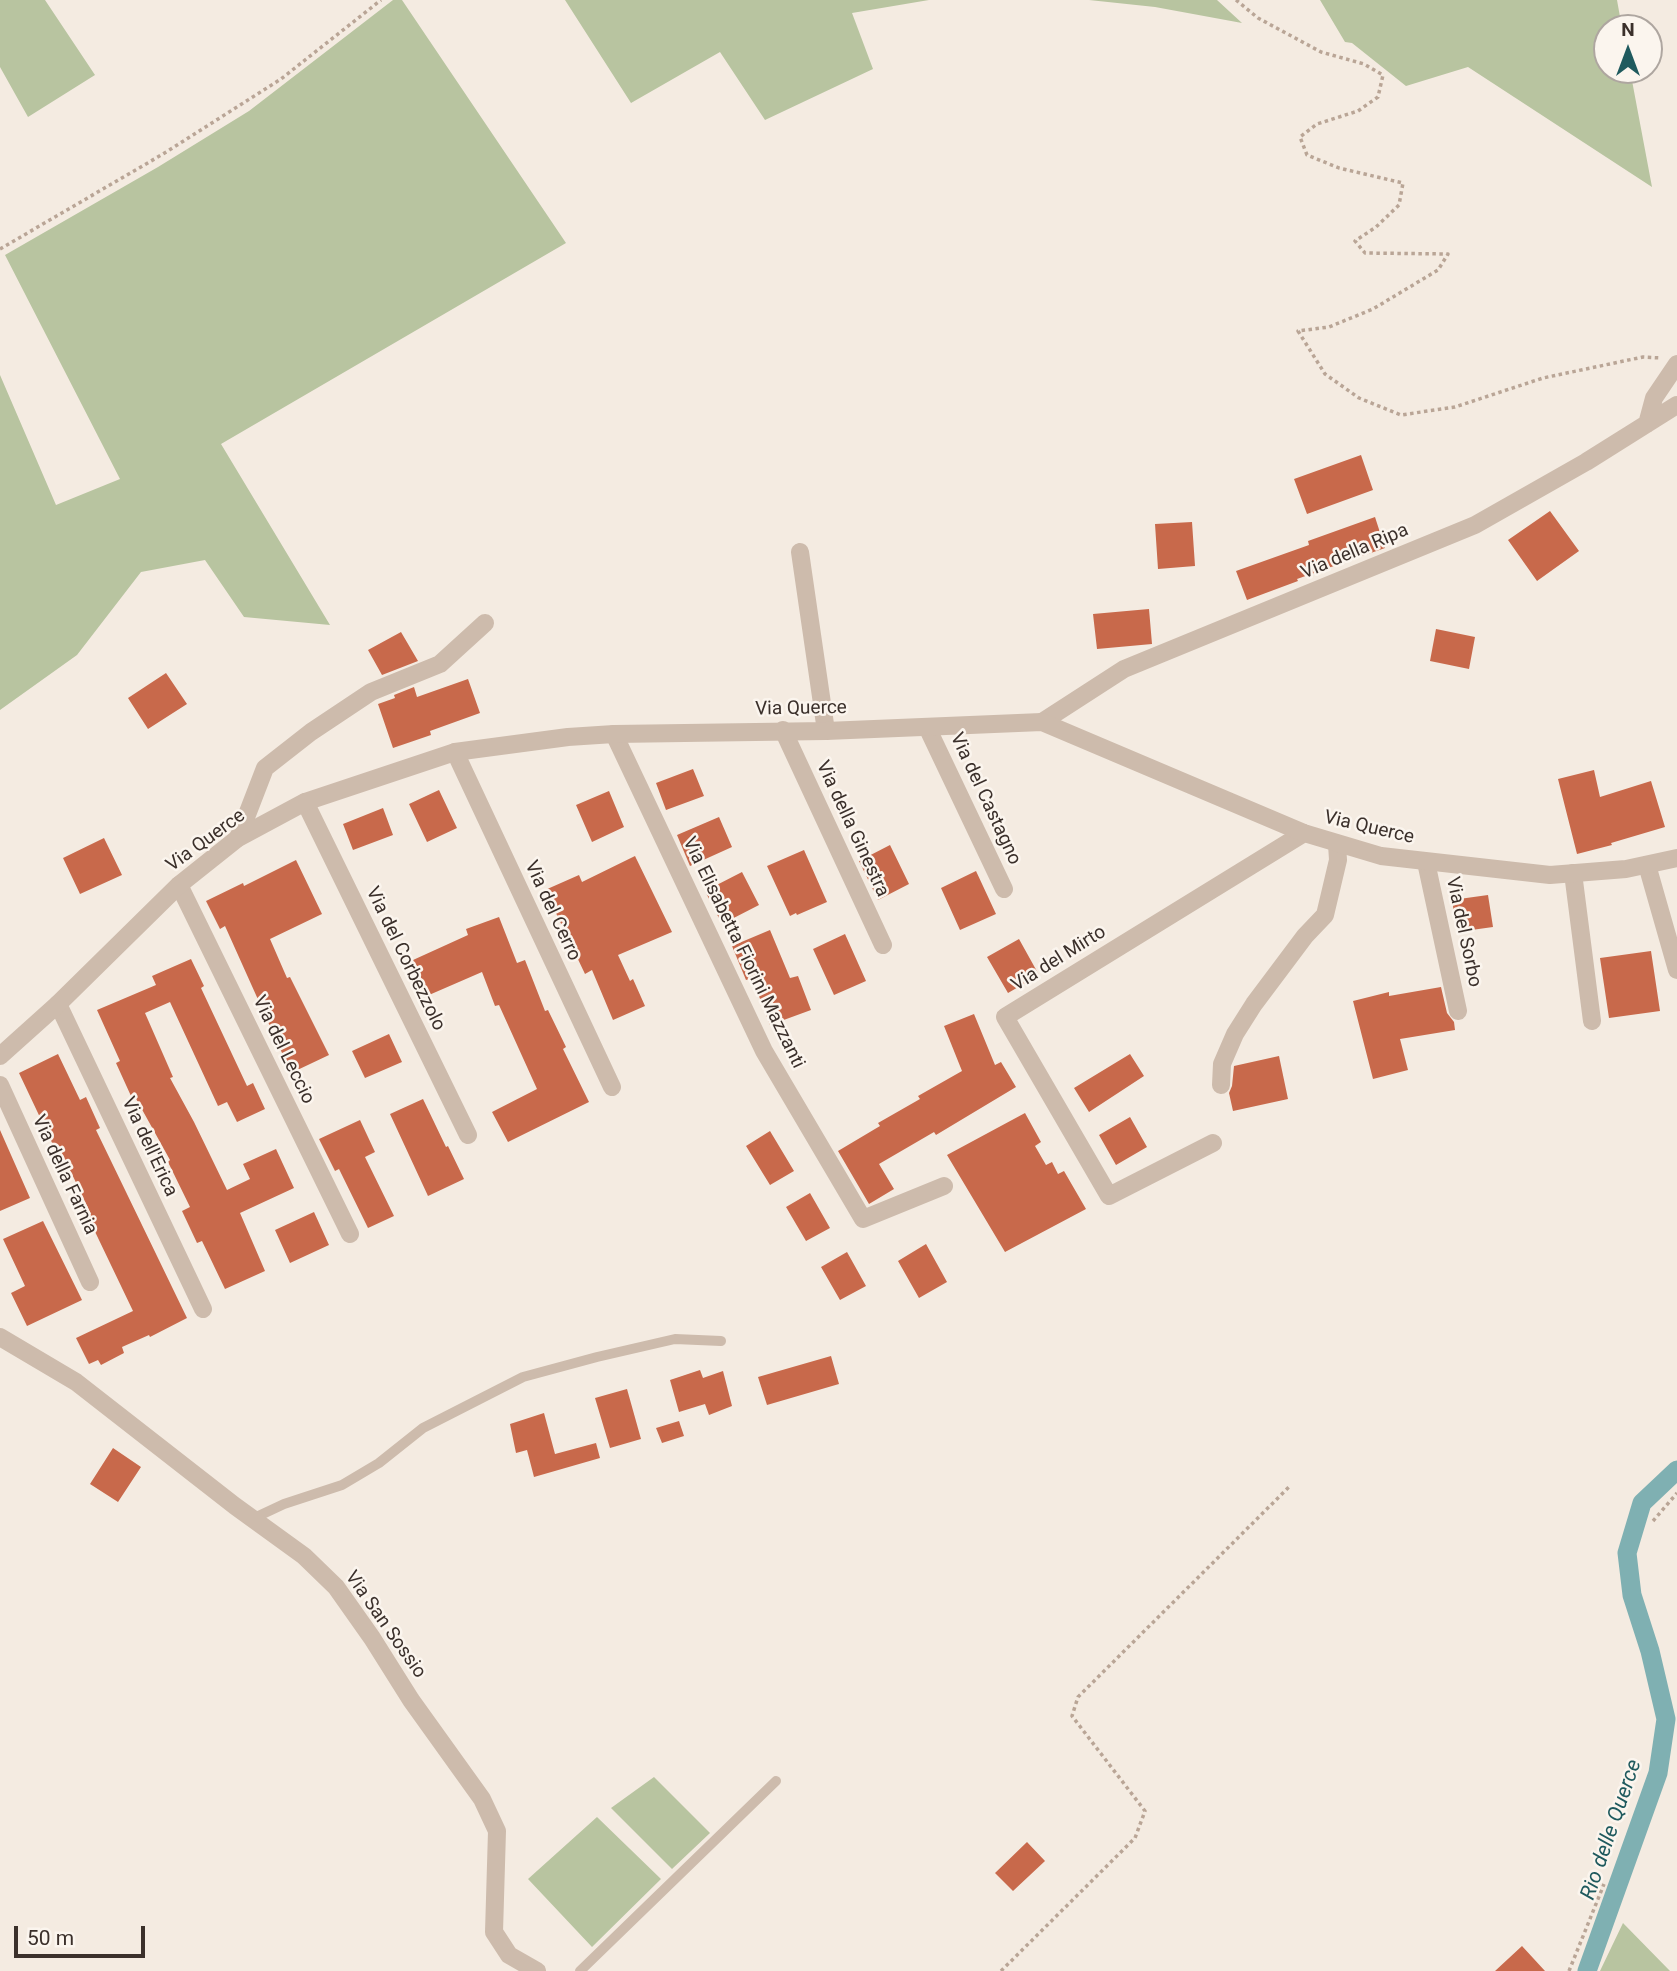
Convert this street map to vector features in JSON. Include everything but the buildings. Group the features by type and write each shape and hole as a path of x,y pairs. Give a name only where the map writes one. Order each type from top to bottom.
{"street":[{"path":"1647,424 1654,398 1671,361"},
{"name":"Via della Ripa","path":"1042,722 1124,669 1475,525 1677,405"},
{"path":"800,552 825,731"},
{"path":"238,838 265,768 311,732 372,692 440,664 485,623"},
{"name":"Via Querce","path":"0,1056 58,1004 179,885 238,838 305,802 454,752 568,737 825,731 1042,722 1304,833 1381,856 1550,875 1626,869 1677,858"},
{"name":"Via del Castagno","path":"927,727 1004,889"},
{"name":"Via della Ginestra","path":"783,730 883,945"},
{"name":"Via Elisabetta Fiorini Mazzanti","path":"614,734 764,1051 863,1219 944,1185"},
{"name":"Via del Cerro","path":"454,752 612,1087"},
{"name":"Via del Corbezzolo","path":"305,802 468,1135"},
{"name":"Via del Mirto","path":"1213,1143 1109,1196 1005,1017 1304,833"},
{"path":"1221,1085 1222,1064 1235,1034 1305,936 1325,915 1338,860 1337,844"},
{"path":"1431,863 1463,977"},
{"name":"Via del Sorbo","path":"1431,863 1458,1011"},
{"path":"1647,865 1677,970"},
{"path":"1573,873 1592,1021"},
{"name":"Via del Leccio","path":"179,885 350,1234"},
{"name":"Via dell'Erica","path":"58,1004 203,1309"},
{"name":"Via della Farnia","path":"0,1085 90,1282"},
{"name":"Via San Sossio","path":"0,1337 76,1382 252,1519 304,1556 336,1587 411,1700 482,1799 497,1831 494,1932 509,1955 537,1971"}],"lane":[{"path":"252,1519 284,1504 342,1485 379,1463 423,1428 523,1377 675,1339 721,1341"},
{"path":"580,1971 776,1781"}],"path":[{"path":"0,249 163,154 281,79 381,0"},
{"path":"1236,0 1258,18 1321,52 1364,64 1383,75 1378,97 1359,111 1317,124 1300,137 1307,155 1339,168 1403,183 1399,205 1355,242 1365,253 1447,254 1438,270 1373,309 1329,327 1298,331 1325,374 1359,398 1401,415 1455,407 1542,378 1643,357 1671,361"},
{"path":"1001,1971 1135,1838 1145,1811 1072,1716 1078,1697 1291,1485"},
{"path":"1653,1521 1677,1493"},
{"path":"1569,1971 1604,1884"}],"green space":[{"path":"0,0 45,0 95,75 28,117 0,67"},
{"path":"393,0 402,0 566,243 221,444 330,625 244,617 205,560 141,572 77,655 0,710 0,375 56,505 120,479 5,255 249,111"},
{"path":"565,0 929,0 852,13 873,69 765,120 720,52 631,103"},
{"path":"1089,0 1217,0 1242,23 1155,7"},
{"path":"1320,0 1617,0 1620,14 1593,14 1593,84 1633,84 1652,187 1468,67 1406,86 1352,43 1345,42"},
{"path":"654,1777 710,1833 672,1869 611,1808"},
{"path":"597,1817 661,1879 592,1947 528,1879"},
{"path":"1623,1923 1670,1971 1600,1971"}],"waterway":[{"name":"Rio delle Querce","path":"1587,1971 1658,1773 1666,1719 1650,1651 1632,1595 1627,1553 1642,1503 1677,1470"}]}
